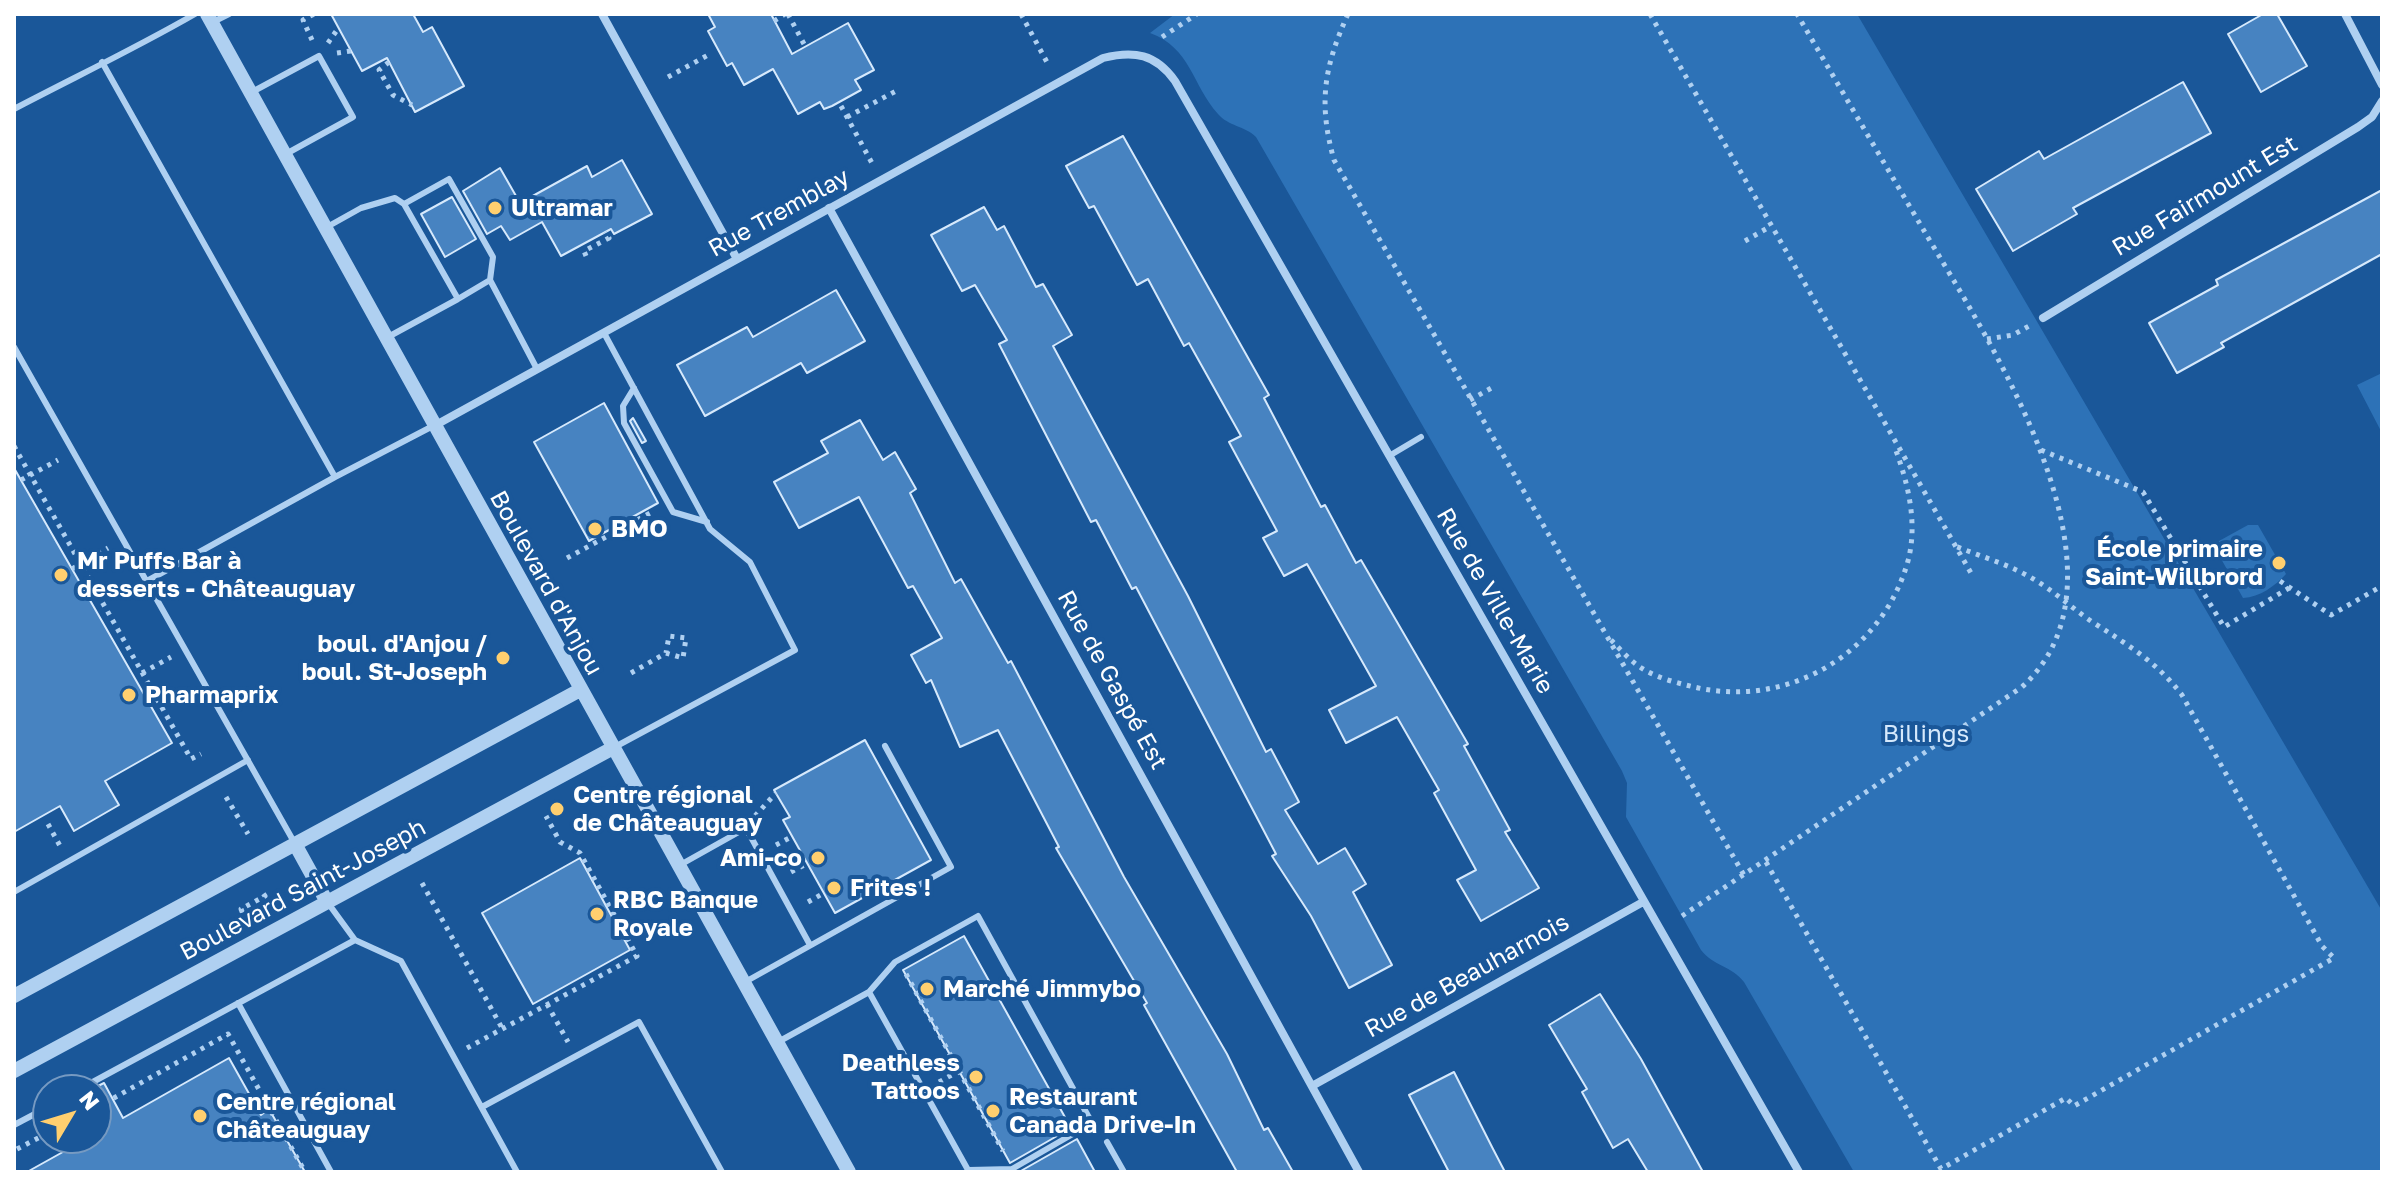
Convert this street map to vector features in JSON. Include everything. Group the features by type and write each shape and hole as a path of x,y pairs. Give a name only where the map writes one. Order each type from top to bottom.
{"street":[{"path":"602,14 737,259"},
{"path":"2345,14 2382,85"},
{"name":"Boulevard d'Anjou","path":"209,18 849,1172"},
{"name":"Rue Tremblay","path":"433,426 1058,83 1118,54 1135,53 1149,57"},
{"name":"Rue de Ville-Marie","path":"1149,57 1167,70 1175,81 1799,1172"},
{"name":"Rue Fairmount Est","path":"2043,318 2358,127 2372,117 2382,101"},
{"name":"Rue de Gaspé Est","path":"829,208 1359,1172"},
{"name":"Boulevard Saint-Joseph","path":"14,996 580,690"},
{"name":"Boulevard Saint-Joseph","path":"14,1071 613,748"},
{"path":"295,844 327,902"},
{"name":"Rue de Beauharnois","path":"1312,1086 1643,902"}],"lane":[{"path":"14,109 102,62 123,55 195,14"},
{"path":"209,18 229,14"},
{"path":"250,93 319,56 353,117 284,155"},
{"path":"102,62 335,477"},
{"path":"404,204 449,179 493,257 490,280 537,369"},
{"path":"324,228 370,204 395,198 404,204 458,299"},
{"path":"465,226 473,221"},
{"path":"429,247 437,243"},
{"path":"385,338 490,280"},
{"path":"604,333 710,529 750,562 795,650 613,748"},
{"path":"14,347 295,844"},
{"path":"634,388 621,415 636,446 673,512 707,522"},
{"path":"147,581 433,426"},
{"path":"1389,456 1421,437"},
{"path":"745,982 951,867 885,746"},
{"path":"14,892 248,760"},
{"path":"680,865 746,828 810,945"},
{"path":"327,902 355,940 401,961 517,1172"},
{"path":"778,1042 869,992 895,962 978,916 1092,1123 1012,1169 967,1171 869,992"},
{"path":"107,1074 355,940"},
{"path":"238,1003 331,1172"},
{"path":"482,1107 639,1022 722,1172"},
{"path":"14,1125 32,1115"},
{"path":"1107,1142 1124,1172"}],"path":[{"path":"308,30 303,20 314,14"},
{"path":"774,21 786,14 805,46"},
{"path":"1021,14 1058,83"},
{"path":"1162,37 1197,14"},
{"path":"1348,14 1335,43 1323,88 1324,125 1334,160 1745,877"},
{"path":"1650,14 1971,573"},
{"path":"1682,916 1745,877 2022,687 2041,670 2054,648 2067,605 2060,522 2025,406 1797,14"},
{"path":"668,77 710,54"},
{"path":"389,62 379,70 393,95 412,105"},
{"path":"847,117 898,90"},
{"path":"841,106 882,180"},
{"path":"1745,241 1771,226"},
{"path":"586,256 584,251 609,238 605,232"},
{"path":"1987,339 2013,335 2030,326"},
{"path":"1470,400 1495,386"},
{"path":"1607,637 1642,669 1672,681 1718,693 1773,688 1801,681 1841,661 1870,635 1892,603 1909,560 1913,523 1909,494 1888,430"},
{"path":"14,446 191,759 201,754"},
{"path":"2040,450 2143,492 2224,627 2289,588"},
{"path":"21,480 73,451"},
{"path":"567,558 660,508"},
{"path":"586,536 592,545"},
{"path":"72,569 123,540"},
{"path":"1766,862 1941,1169 2066,1098 2074,1106 2334,958 2322,946 2182,695 2164,671 2137,649 2014,568 1955,546"},
{"path":"2280,581 2331,615 2382,586"},
{"path":"631,673 666,653 683,658 686,638 669,636 666,653"},
{"path":"142,673 187,651"},
{"path":"141,688 148,684"},
{"path":"766,801 776,793"},
{"path":"226,797 248,834"},
{"path":"476,1043 637,956 580,853 560,842 546,816"},
{"path":"422,883 502,1028"},
{"path":"246,922 241,909 265,896 258,884"},
{"path":"903,970 1010,1163"},
{"path":"547,1004 562,1030"},
{"path":"112,1099 228,1034 305,1172"},
{"path":"17,1149 32,1141"}],"green space":[{"name":"Billings","path":"1175,14 1857,14 2382,911 2382,1172 1854,1172 1744,982 1701,950 1626,817 1627,783 1622,771 1256,137 1222,118 1209,103 1183,58 1164,40 1150,33"},
{"path":"2382,373 2382,433 2357,385"},
{"path":"2248,525 2258,525 2286,574 2267,590 2243,598 2215,548 2219,541"}],"building":[{"path":"331,14 413,14 423,32 432,27 464,86 415,112 387,58 362,71"},
{"path":"708,14 771,14 792,54 848,23 874,70 855,80 861,90 832,106 824,109 820,102 798,114 773,69 744,85 732,63 727,66 708,31 715,27"},
{"path":"2263,14 2277,14 2307,66 2261,92 2228,34"},
{"path":"2183,82 2211,133 2073,208 2077,214 2013,251 1976,189 2039,151 2044,159"},
{"path":"1123,136 1269,395 1264,398 1321,507 1325,505 1356,563 1361,560 1468,744 1464,746 1510,830 1505,832 1539,888 1481,921 1457,880 1476,870 1434,793 1439,790 1397,717 1346,743 1329,710 1376,686 1307,564 1284,576 1263,538 1277,531 1229,442 1241,436 1189,343 1184,346 1148,279 1137,285 1094,206 1089,208 1066,166"},
{"path":"622,160 652,214 614,234 611,229 561,256 542,222 510,240 501,226 487,234 463,191 500,168 520,203 587,166 592,177"},
{"path":"2382,190 2382,254 2221,343 2224,347 2177,373 2149,323 2218,285 2216,280"},
{"name":"Ultramar","path":"452,197 476,239 445,257 421,214"},
{"path":"984,207 997,230 1004,226 1036,287 1043,284 1072,335 1053,346 1188,596 1266,752 1271,749 1299,802 1285,810 1318,864 1345,848 1366,884 1353,892 1392,965 1349,988 1311,916 1272,856 1276,854 1136,587 1132,589 1096,520 1091,522 999,344 1007,340 975,285 962,291 931,235"},
{"path":"836,290 865,341 807,373 801,363 705,416 677,365 747,327 753,337"},
{"path":"604,403 658,503 589,541 534,442"},
{"path":"633,418 646,441 642,443 630,421"},
{"path":"860,420 883,460 895,452 916,489 910,493 955,583 961,579 1008,663 1011,661 1124,877 1227,1054 1264,1130 1268,1128 1293,1172 1237,1172 1144,1005 1147,1003 1056,848 1059,847 998,730 960,747 931,680 926,683 911,655 942,638 913,586 908,588 859,497 799,528 774,482 828,453 821,441"},
{"path":"14,468 172,743 105,781 119,805 74,831 60,806 14,832"},
{"path":"865,740 931,860 835,913 783,820 790,817 774,790"},
{"path":"580,858 630,950 533,1004 482,913"},
{"path":"964,936 1071,1128 1010,1163 903,970"},
{"path":"1600,994 1641,1059 1703,1172 1648,1172 1628,1139 1613,1148 1582,1092 1587,1089 1549,1025"},
{"name":"Centre régional Châteauguay","path":"229,1058 261,1115 269,1109 305,1172 27,1172 59,1154 112,1154 112,1098 123,1118"},
{"path":"1454,1072 1505,1172 1449,1172 1409,1095"},
{"path":"1077,1139 1095,1172 1019,1172"}],"place":[{"name":"Ultramar","path":"495,208"},
{"name":"BMO","path":"595,529"},
{"name":"École primaire Saint-Willbrord","path":"2279,563"},
{"name":"Mr Puffs Bar à desserts - Châteauguay","path":"61,575"},
{"name":"boul. d'Anjou / boul. St-Joseph","path":"503,658"},
{"name":"Pharmaprix","path":"129,695"},
{"name":"Centre régional de Châteauguay","path":"557,809"},
{"name":"Ami-co","path":"818,858"},
{"name":"Frites !","path":"834,888"},
{"name":"RBC Banque Royale","path":"597,914"},
{"name":"Marché Jimmybo","path":"927,989"},
{"name":"Deathless Tattoos","path":"976,1077"},
{"name":"Restaurant Canada Drive-In","path":"993,1111"},
{"name":"Centre régional Châteauguay","path":"200,1116"}]}
